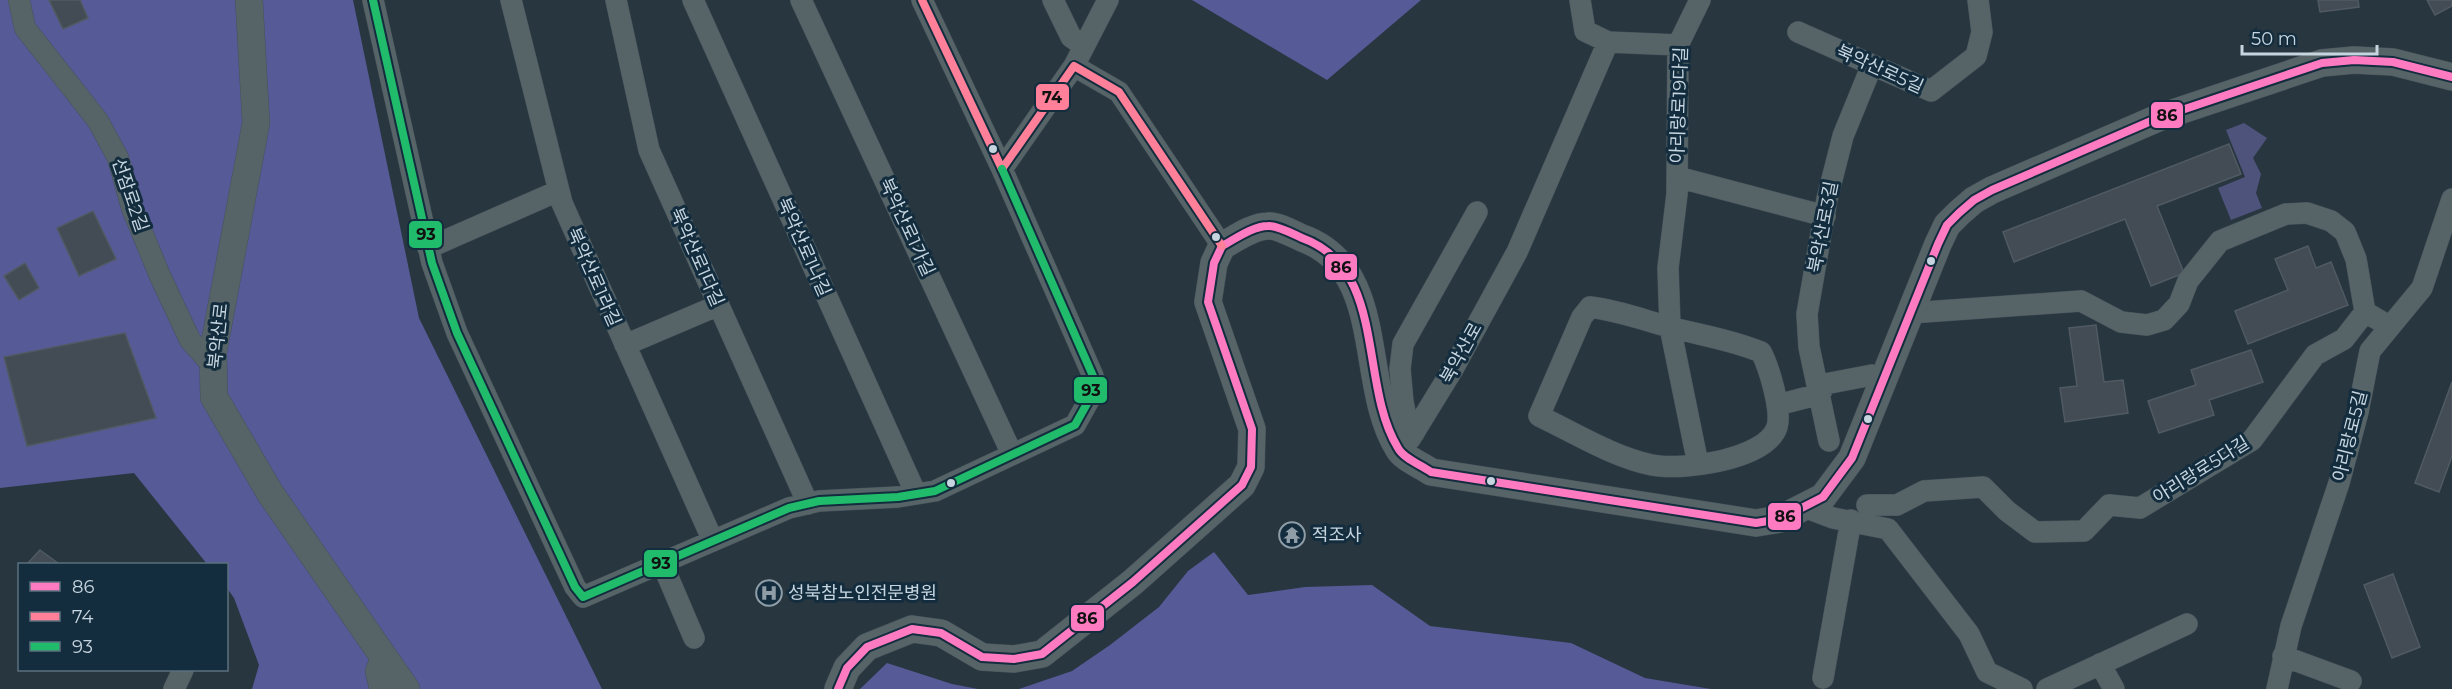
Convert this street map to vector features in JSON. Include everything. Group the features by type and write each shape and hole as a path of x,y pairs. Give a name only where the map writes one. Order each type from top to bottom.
{"street":[{"name":"선잠로2길","path":"19,0 25,28 98,121 118,158 132,208 160,276 190,340 213,366"},
{"name":"북악산로","path":"249,0 256,123 216,330 213,366 214,397 270,493 406,689"},
{"path":"373,0 428,248 457,333 575,587 583,597 789,508 935,491 1075,425 1089,400 1093,376 1002,169 922,0"},
{"name":"북악산로1라길","path":"511,0 558,191 713,541"},
{"name":"북악산로1다길","path":"616,0 649,150 808,504"},
{"name":"북악산로1나길","path":"693,0 916,494"},
{"name":"북악산로1가길","path":"801,0 1012,454"},
{"path":"1053,0 1071,37 1084,46"},
{"path":"1002,169 1074,66 1108,0"},
{"path":"1580,0 1585,31 1608,42 1678,45"},
{"name":"아리랑로19다길","path":"1698,464 1670,327 1668,268 1677,177 1678,45 1700,0"},
{"name":"북악산로5길","path":"1798,32 1932,91 1976,56 1982,32 1978,4 1959,0"},
{"name":"북악산로","path":"1406,441 1453,369 1517,252 1608,42"},
{"path":"838,689 847,668 867,647 912,628 941,633 982,657 1014,659 1042,654 1143,574 1242,485 1251,466 1252,429 1208,302 1214,263 1222,246 1268,225 1320,244 1353,278 1365,321 1380,405 1431,472 1756,523 1780,519 1823,497 1851,458 1947,225 1974,200 1992,190 2158,118 2322,63 2371,60 2414,66 2452,77"},
{"name":"북악산로3길","path":"1829,441 1809,347 1807,314 1824,216 1843,136 1872,65"},
{"path":"1074,66 1119,92 1222,246"},
{"name":"아리랑로19다길","path":"1677,177 1824,216"},
{"path":"428,248 558,191"},
{"name":"아리랑로5길","path":"2277,689 2283,656 2336,493 2358,412 2370,351 2422,288 2452,199"},
{"path":"1406,441 1407,422 1402,402 1400,369 1403,344 1477,212"},
{"path":"1910,313 2081,301 2121,322 2147,325 2164,320 2179,304 2188,281 2220,241 2286,214 2307,213 2331,221 2345,232 2356,259 2365,312 2389,326"},
{"path":"625,345 719,305"},
{"path":"1590,307 1737,342 1761,352 1768,364 1776,405 1777,426 1765,443 1723,461 1698,464 1654,465 1632,459 1539,416 1582,317 1590,307"},
{"name":"아리랑로5다길","path":"1867,505 1897,505 1924,491 1983,487 2007,511 2035,531 2084,531 2109,505 2140,508 2252,440 2315,355 2344,339 2365,312"},
{"path":"1776,405 1820,394 1825,384 1872,375 1883,379"},
{"path":"1804,507 1833,518 1888,529 1970,634 1987,672 2022,689"},
{"path":"1823,678 1851,520"},
{"path":"662,563 694,638"},
{"path":"2048,689 2187,624"},
{"path":"380,689 376,671 382,655"},
{"path":"2283,656 2351,681"},
{"path":"2100,664 2114,689"},
{"path":"174,689 182,671"}],"shaded area":[{"path":"0,0 353,0 419,318 602,689 252,689 259,665 234,598 228,589 228,563 206,563 134,473 0,488"},
{"path":"1192,0 1421,0 1327,80"},
{"path":"2244,123 2267,138 2253,158 2261,174 2256,193 2262,208 2231,220 2218,188 2245,177 2226,130"},
{"path":"1214,552 1248,595 1305,587 1372,585 1430,626 1571,643 1645,678 1711,689 1019,689 1072,671 1110,645 1159,607 1188,571"},
{"path":"887,663 952,684 978,689 860,689"}],"building":[{"path":"49,0 80,0 88,18 63,29"},
{"path":"2318,0 2358,0 2359,7 2320,12"},
{"path":"2427,0 2452,0 2452,6 2435,15"},
{"path":"2229,144 2241,174 2157,206 2184,273 2151,286 2125,219 2014,262 2003,232"},
{"path":"93,211 116,259 79,276 57,228"},
{"path":"2308,246 2316,268 2331,262 2348,305 2248,344 2235,311 2288,290 2275,259"},
{"path":"25,263 39,288 19,300 4,276"},
{"path":"2096,325 2104,382 2123,380 2128,413 2065,422 2060,388 2077,386 2069,328"},
{"path":"125,333 156,418 27,446 4,357"},
{"path":"2251,350 2263,382 2209,400 2214,415 2159,433 2148,401 2196,385 2191,370"},
{"path":"2452,382 2452,456 2439,492 2415,483"},
{"path":"40,550 58,563 28,563"},
{"path":"2393,574 2420,647 2392,658 2364,585"}],"transit line":[{"name":"93","path":"373,0 432,263 457,333 575,587 583,597 789,508 819,501 898,497 935,491 1075,425 1089,400 1093,376 1002,169"},
{"name":"74","path":"922,0 1002,169 1074,66 1119,92 1222,246"},
{"name":"86","path":"838,689 847,668 867,647 912,629 941,633 982,657 1014,659 1042,654 1133,582 1242,485 1251,467 1252,429 1208,302 1214,263 1222,246 1256,228 1276,227 1302,238 1329,253 1348,275 1360,301 1386,422 1400,452 1431,472 1756,523 1780,519 1823,497 1852,458 1938,244 1947,225 1974,200 1992,190 2158,118 2322,63 2354,60 2393,62 2452,77"}],"place":[{"name":"적조사","path":"1292,535"},
{"name":"성북참노인전문병원","path":"769,593"}]}
